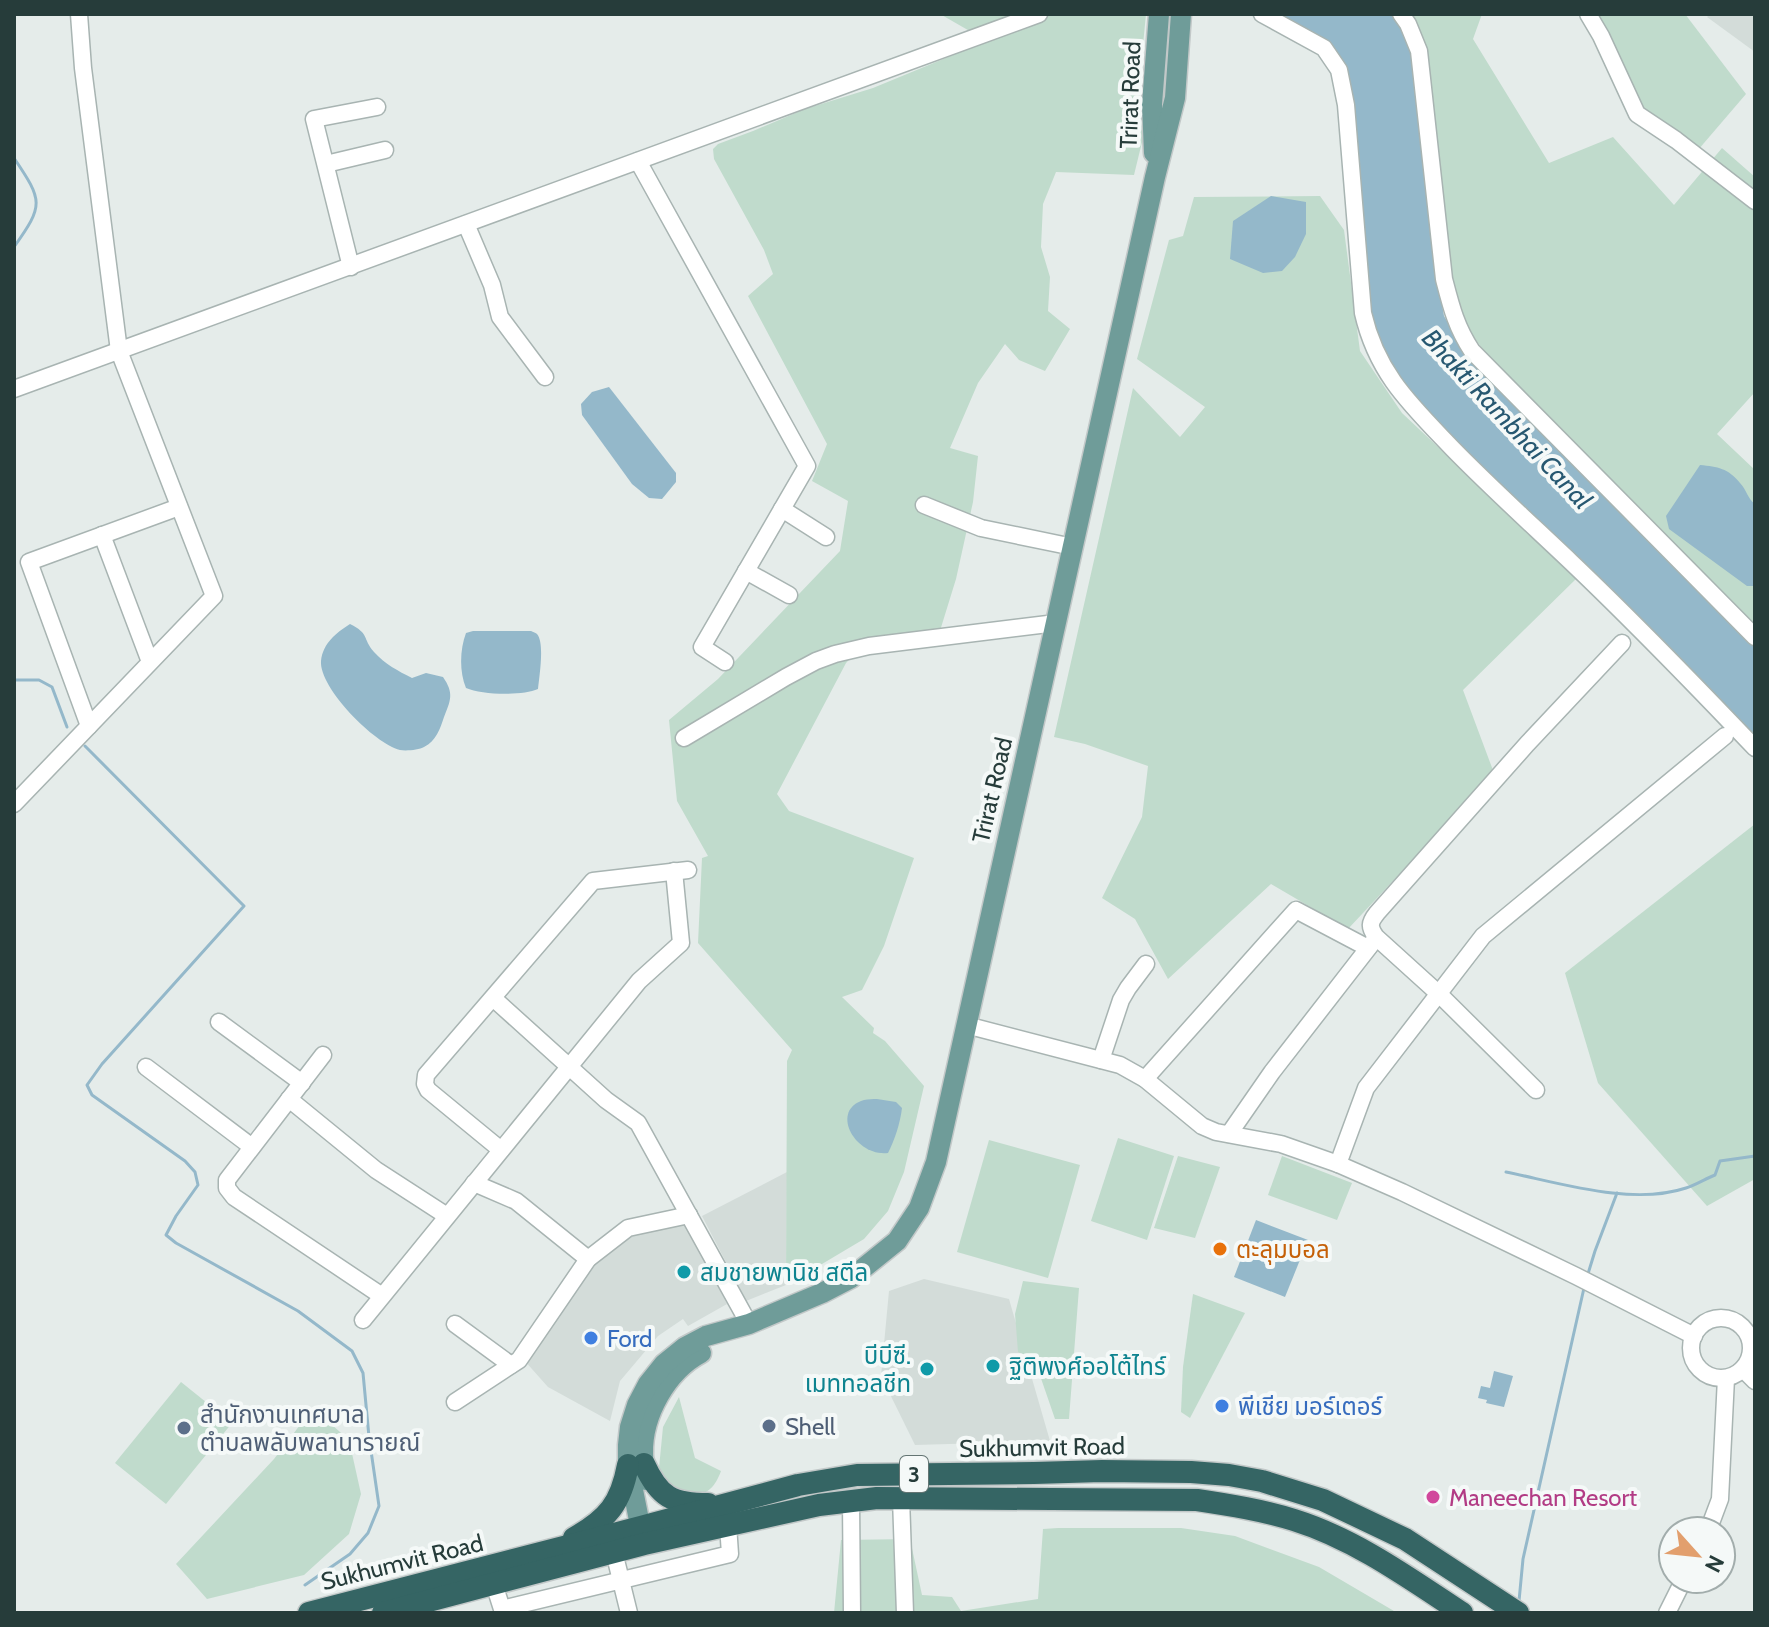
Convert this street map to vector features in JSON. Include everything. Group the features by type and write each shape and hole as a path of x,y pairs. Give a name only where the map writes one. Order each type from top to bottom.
{"highway":[{"path":"552,1550 594,1527 604,1518 620,1497 636,1465 667,1497 729,1514"},
{"name":"Sukhumvit Road","path":"729,1514 798,1485 857,1475 1102,1471 1229,1475 1262,1481 1323,1500 1405,1539 1511,1608"},
{"path":"1034,1473 1037,1499"},
{"name":"Sukhumvit Road","path":"309,1613 552,1550 650,1534 729,1514 877,1498 1197,1500 1259,1510 1296,1520 1346,1542 1462,1613"},
{"name":"Sukhumvit Road","path":"383,1613 614,1552 650,1534"}],"main road":[{"name":"Trirat Road","path":"1155,177 1152,104 1159,14"},
{"name":"Trirat Road","path":"650,1534 636,1465 652,1409 663,1390 691,1358 749,1324 851,1278 897,1241 919,1208 936,1162 1175,98 1181,14"}],"street":[{"path":"14,804 214,596 119,351 79,14"},
{"path":"14,389 1039,14"},
{"path":"1262,14 1324,48 1339,70 1346,105 1363,313 1367,331 1387,374 1404,399 1483,480 1668,657 1755,748"},
{"path":"1401,14 1419,51 1444,279 1460,334 1472,351 1755,637"},
{"path":"1588,14 1637,114 1755,201"},
{"path":"351,267 314,119 377,107"},
{"path":"326,164 385,150"},
{"path":"638,161 807,466 702,647 725,662"},
{"path":"466,224 492,285 498,315 545,377"},
{"path":"924,505 981,528 1073,547"},
{"path":"89,726 29,562 179,507"},
{"path":"782,509 826,537"},
{"path":"102,535 150,662"},
{"path":"746,571 789,595"},
{"path":"684,738 786,677 835,654 869,646 1056,623"},
{"path":"1229,1134 1272,1072 1372,943 1370,926 1377,913 1527,744 1622,643"},
{"path":"1338,1164 1366,1088 1483,936 1725,736"},
{"path":"363,1320 639,981 681,943 681,870 593,881 426,1075 428,1090 501,1150"},
{"path":"1145,1079 1296,910 1372,943 1439,994 1536,1090"},
{"path":"1101,1060 1121,1000 1146,964"},
{"path":"493,998 606,1100 638,1123 749,1324"},
{"path":"219,1022 302,1083"},
{"path":"966,1025 1120,1065 1145,1079 1202,1126 1216,1132 1281,1144 1338,1164 1576,1276 1694,1336"},
{"path":"323,1055 227,1180 227,1188 234,1197 382,1296"},
{"path":"146,1067 252,1147"},
{"path":"289,1099 376,1170 447,1216"},
{"path":"474,1183 516,1201 588,1259"},
{"path":"455,1402 519,1360 588,1259 628,1228 689,1215"},
{"path":"1718,1318 1729,1319 1751,1330 1749,1375 1714,1378 1704,1373 1692,1356 1694,1336 1700,1327 1718,1318"},
{"path":"455,1324 511,1365"},
{"path":"1714,1515 1720,1499 1726,1378"},
{"path":"901,1498 905,1613"},
{"path":"851,1501 852,1613"},
{"path":"494,1584 502,1609 730,1554 729,1514"},
{"path":"614,1552 629,1613"},
{"path":"1667,1613 1676,1595"}],"shaded area":[{"path":"1710,14 1755,14 1755,52 1707,17"},
{"path":"787,1172 786,1285 746,1301 702,1216"},
{"path":"688,1224 727,1304 688,1326 683,1319 658,1336 620,1381 610,1421 548,1387 524,1360 593,1263 633,1233"},
{"path":"924,1279 1009,1299 1050,1441 915,1445 881,1376 889,1291"}],"green space":[{"path":"940,14 1146,14 1139,86 1143,138 1134,175 1056,172 1043,204 1041,247 1050,277 1048,311 1070,329 1045,371 1019,360 1005,344 978,383 950,448 978,456 973,502 956,579 939,634 863,645 846,663 777,794 789,811 914,858 884,946 862,990 842,997 874,1028 873,1033 885,1041 924,1086 904,1172 888,1211 864,1239 801,1273 786,1285 787,1061 792,1050 698,943 702,858 708,856 677,801 669,720 718,679 840,551 848,501 812,481 827,444 748,296 773,274 764,250 714,159 713,149 718,144 805,109 873,88 987,41"},
{"path":"1407,14 1482,14 1473,39 1549,163 1613,137 1674,205 1722,148 1755,177 1755,392 1717,434 1755,470 1755,629 1486,354 1463,322 1450,266"},
{"path":"1591,14 1685,14 1746,94 1698,150 1640,111"},
{"path":"1320,196 1344,230 1360,351 1402,413 1577,578 1463,690 1494,773 1348,929 1271,884 1168,979 1135,919 1102,898 1142,817 1148,766 1085,744 1054,737 1133,388 1180,437 1205,407 1137,359 1169,240 1183,236 1194,197"},
{"path":"1755,824 1755,1179 1707,1206 1598,1083 1565,973"},
{"path":"1118,1138 1174,1156 1147,1240 1091,1221"},
{"path":"989,1140 1080,1165 1048,1278 957,1252"},
{"path":"1178,1156 1220,1167 1195,1238 1154,1228"},
{"path":"1282,1156 1352,1183 1337,1220 1268,1195"},
{"path":"1023,1281 1079,1288 1069,1419 1055,1419 1035,1361 1018,1352 1015,1314"},
{"path":"1193,1294 1245,1313 1190,1418 1181,1412 1183,1367"},
{"path":"181,1382 232,1423 166,1504 115,1463"},
{"path":"679,1397 695,1458 721,1471 711,1488 692,1497 662,1482 659,1468 663,1427"},
{"path":"313,1408 349,1440 361,1494 349,1534 304,1575 207,1599 176,1564 274,1459"},
{"path":"1181,1528 1235,1536 1319,1567 1394,1611 834,1613 841,1540 910,1539 922,1595 952,1597 961,1611 1038,1599 1043,1529"}],"water":[{"name":"Bhakti Rambhai Canal","path":"1278,14 1393,14 1412,40 1444,316 1467,356 1755,646 1755,745 1411,399 1387,362 1367,314 1350,92 1324,42"},
{"path":"1271,196 1306,202 1306,234 1295,257 1282,271 1263,273 1230,259 1233,221"},
{"path":"609,387 676,473 676,482 662,499 649,498 632,484 582,415 581,404 592,392"},
{"path":"1700,465 1727,471 1755,504 1755,586 1747,586 1669,529 1666,516"},
{"path":"350,624 363,634 378,656 397,670 412,678 426,673 443,677 449,688 450,701 435,738 428,744 419,749 406,750 389,746 350,713 329,685 321,661 324,649"},
{"path":"531,631 537,634 541,652 538,689 502,694 466,688 461,667 462,653 466,633"},
{"path":"877,1099 896,1102 902,1108 888,1153 865,1148 850,1132 848,1113 854,1105"},
{"path":"1256,1220 1308,1240 1285,1297 1234,1277"},
{"path":"1494,1371 1513,1376 1504,1407 1478,1398 1481,1386 1490,1388"}],"waterway":[{"path":"14,158 35,194 36,203 31,221 14,247"},
{"path":"14,680 39,680 52,687 67,727"},
{"path":"85,746 244,906 102,1064 87,1085 92,1095 185,1161 195,1172 198,1185 166,1235 298,1311 352,1351 363,1373 379,1506 368,1533 350,1554 305,1585"},
{"path":"1506,1172 1572,1187 1643,1195 1690,1187 1715,1175 1720,1161 1755,1156"},
{"path":"1587,1277 1617,1193"},
{"path":"1519,1601 1523,1559 1584,1288"}],"place":[{"name":"ตะลุมบอล","path":"1220,1249"},
{"name":"สมชายพานิช สตีล","path":"684,1272"},
{"name":"Ford","path":"591,1338"},
{"name":"ฐิติพงศ์ออโต้ไทร์","path":"993,1366"},
{"name":"บีบีซี. เมททอลชีท","path":"927,1369"},
{"name":"พีเชีย มอร์เตอร์","path":"1222,1406"},
{"name":"Shell","path":"769,1426"},
{"name":"สำนักงานเทศบาล ตำบลพลับพลานารายณ์","path":"184,1428"},
{"name":"Maneechan Resort","path":"1433,1497"}]}
